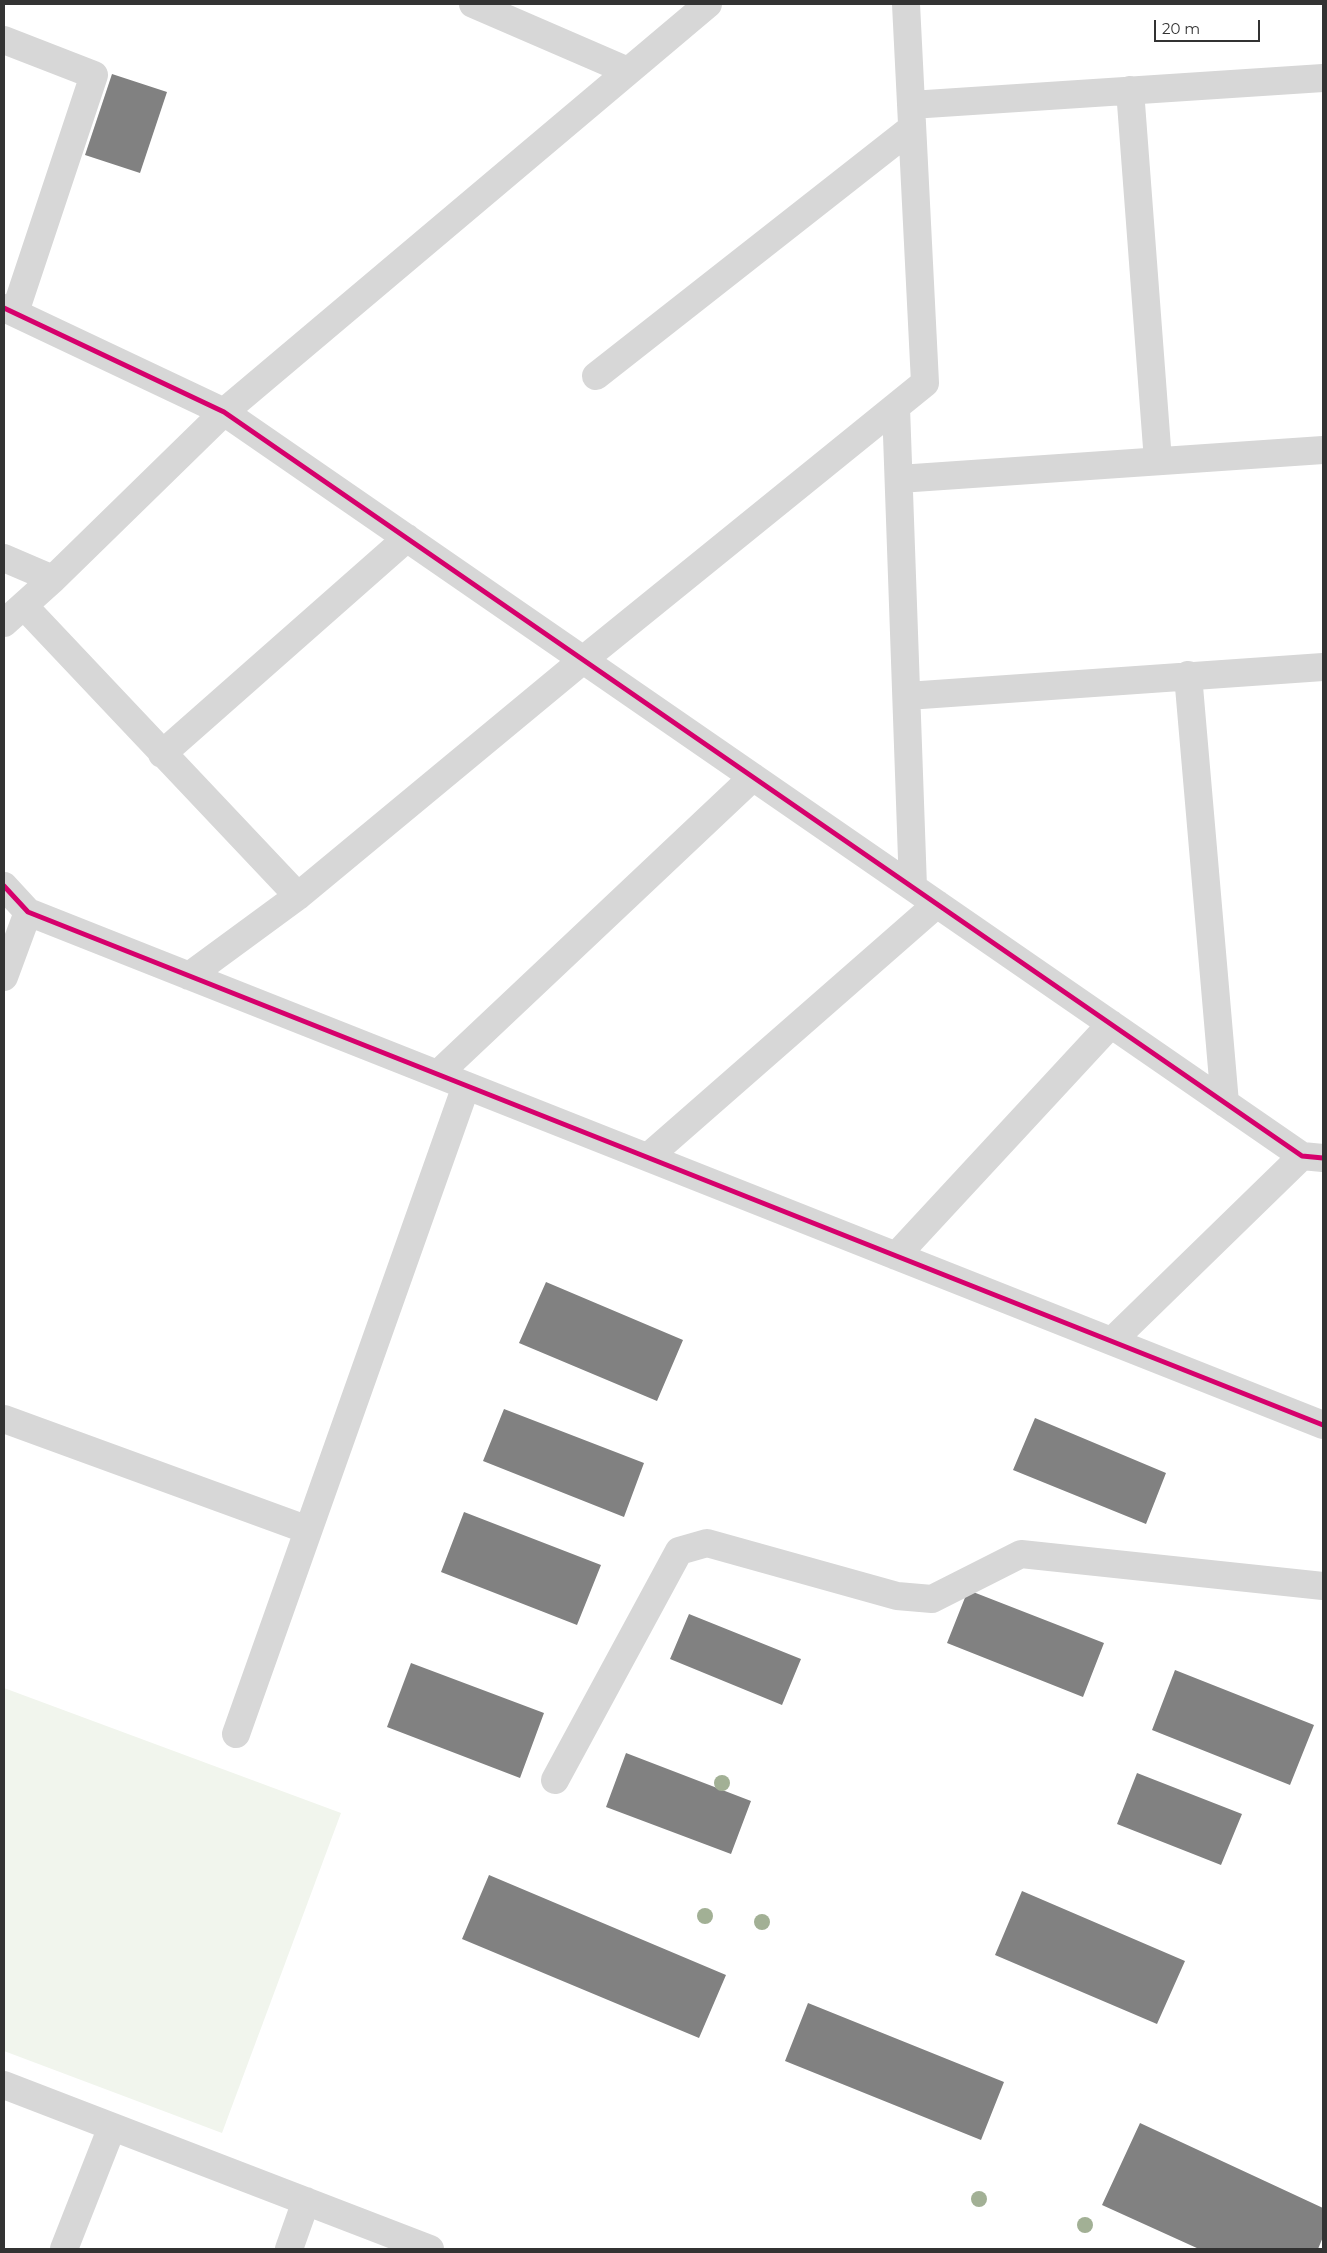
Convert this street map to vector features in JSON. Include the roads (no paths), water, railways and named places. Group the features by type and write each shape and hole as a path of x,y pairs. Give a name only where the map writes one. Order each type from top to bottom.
{"street":[{"path":"473,4 628,71"},
{"path":"298,896 162,754 14,614 53,579 224,412 708,4"},
{"path":"189,976 298,896 583,660 925,383 906,4"},
{"path":"4,40 94,74 9,310 224,412 1225,1103 1312,1157 1112,1341"},
{"path":"596,376 912,116 1130,90 1323,78"},
{"path":"1130,90 1158,461"},
{"path":"896,406 913,887"},
{"path":"899,479 1323,450"},
{"path":"162,754 407,538"},
{"path":"4,558 53,579"},
{"path":"907,696 1323,666"},
{"path":"1188,675 1225,1103"},
{"path":"438,1074 752,777"},
{"path":"4,886 28,912 1323,1424"},
{"path":"648,1157 937,904"},
{"path":"4,977 28,912"},
{"path":"896,1256 1111,1024"},
{"path":"236,1734 466,1086"},
{"path":"4,1419 308,1530"},
{"path":"555,1780 679,1551 707,1543 897,1596 932,1599 1021,1554 1323,1586"},
{"path":"4,2085 430,2249"},
{"path":"64,2249 112,2127"},
{"path":"288,2249 306,2201"}]}
